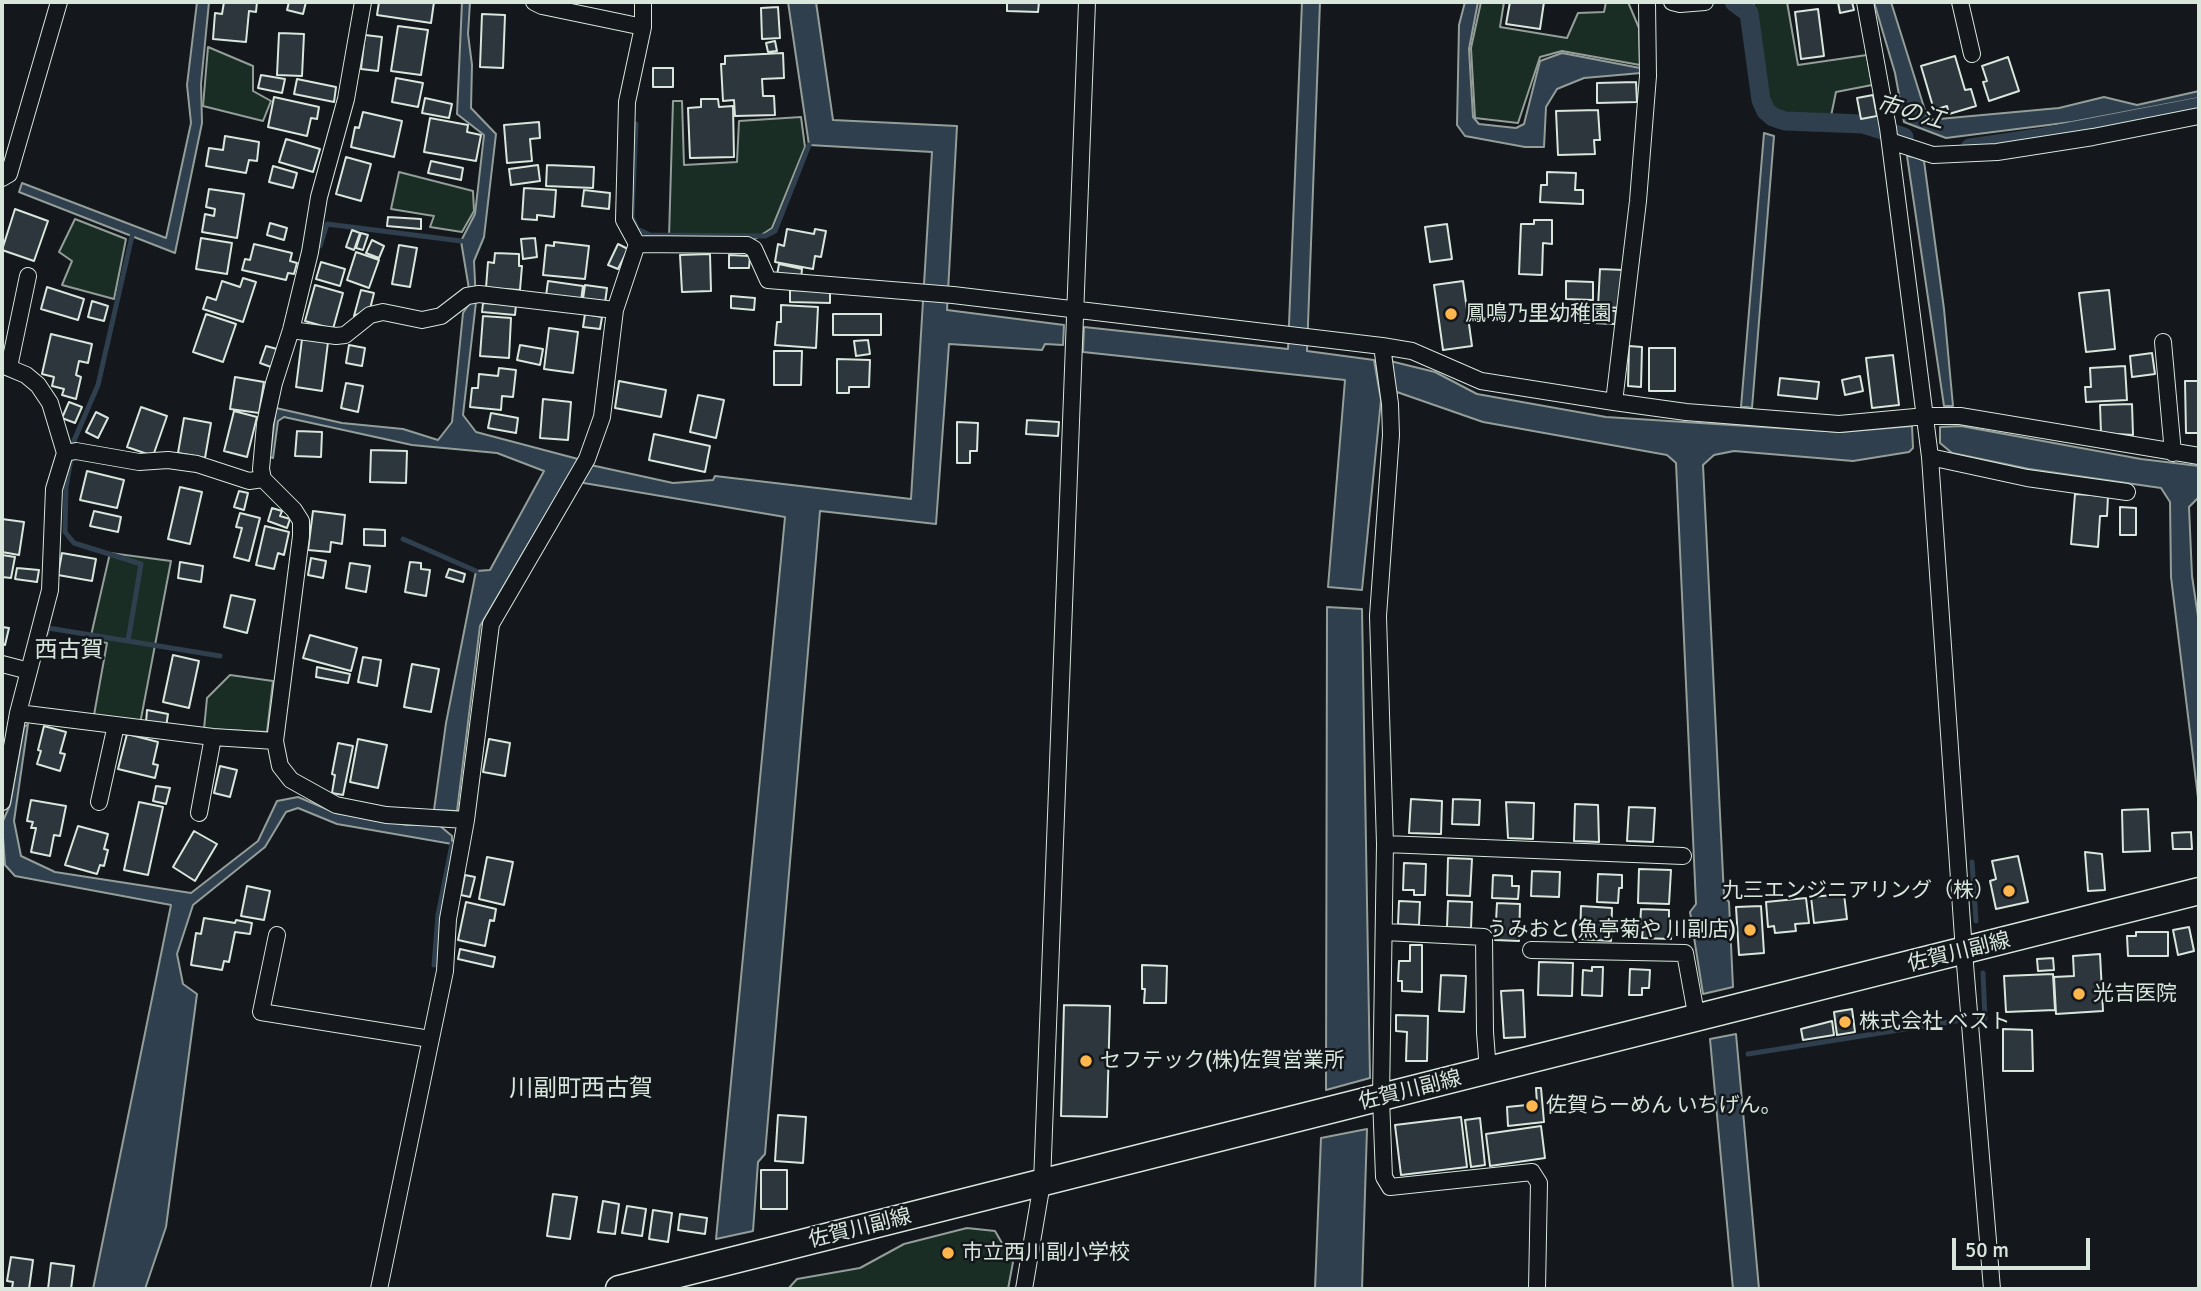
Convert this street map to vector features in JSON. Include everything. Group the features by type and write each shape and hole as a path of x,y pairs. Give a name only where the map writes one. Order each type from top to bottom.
{"main road":[{"name":"佐賀川副線","path":"619,1289 2199,891"}],"street":[{"path":"2,178 9,174 59,2"},
{"path":"363,2 346,99 319,197 310,252 265,424 261,469 263,479 295,510 301,521 275,741 280,766 291,780 336,805 386,815 466,820"},
{"path":"534,2 542,6 643,27"},
{"path":"379,1289 445,971 448,919 466,820 491,624 587,459 602,417 615,310 637,244 624,220 627,102 643,27 643,2"},
{"path":"1024,1289 1042,1183 1087,2"},
{"path":"1614,402 1638,201 1648,76 1647,2"},
{"path":"1672,2 1705,2"},
{"path":"1865,2 1889,135 1926,416 1964,952 1992,1289"},
{"path":"1961,2 1972,54"},
{"path":"1889,135 1933,155 1997,152 2199,116"},
{"path":"637,244 747,245 754,248 768,280 953,295 1382,346 1412,351 1481,381 1686,412 1839,424 1926,416 1960,416 2199,456"},
{"path":"2,802 18,713 50,590 54,489 65,453 50,403 38,385 26,375 5,366 28,276"},
{"path":"291,330 345,335 370,315 383,312 422,320 441,316 473,295 615,310"},
{"path":"2163,342 2173,453"},
{"path":"1382,346 1390,404 1391,435 1378,616 1385,844 1381,1098 1384,1177 1390,1186 1532,1172 1539,1183 1536,1289"},
{"path":"65,453 76,452 139,462 168,460 197,464 249,481 263,479"},
{"path":"1930,457 2027,478 2127,492"},
{"path":"2,664 29,671"},
{"path":"18,713 213,737 275,741"},
{"path":"99,802 116,725"},
{"path":"199,813 213,737"},
{"path":"1385,844 1683,856"},
{"path":"1385,932 1484,937 1488,1071"},
{"path":"277,934 261,1012 430,1039"},
{"path":"1531,950 1685,953 1697,1019"}],"green space":[{"path":"1481,2 1504,2 1500,27 1567,38 1578,13 1604,12 1606,2 1628,2 1639,28 1640,65 1562,51 1540,57 1518,123 1475,118 1471,48"},
{"path":"1753,2 1787,2 1798,65 1867,55 1872,85 1836,92 1831,116 1778,113 1766,102"},
{"path":"208,47 253,66 253,91 271,101 263,121 203,106"},
{"path":"673,101 682,101 684,165 737,162 739,121 801,117 805,147 772,228 755,239 669,237"},
{"path":"399,172 473,191 474,211 462,232 430,227 434,216 391,209"},
{"path":"75,219 126,239 114,299 62,285 72,261 59,252"},
{"path":"110,553 171,561 140,724 94,715 107,643 90,640"},
{"path":"230,675 273,681 267,732 204,729 207,698"},
{"name":"市立西川副小学校","path":"967,1228 995,1231 1013,1262 1008,1289 788,1289 797,1279 860,1268 904,1244"}],"water":[{"path":"197,2 209,2 201,84 202,123 175,253 19,192 22,183 166,238 191,123 187,85"},
{"path":"462,2 470,2 468,34 472,65 471,108 496,134 484,237 474,261 476,302 463,415 476,432 578,459 577,462 673,483 713,480 715,476 911,499 932,152 809,145 788,2 816,2 833,120 957,126 947,310 1064,325 1063,345 1045,344 1042,350 949,344 936,524 820,511 765,1154 758,1162 753,1231 716,1239 785,517 566,480 480,626 457,811 434,810 446,723 476,571 490,570 544,471 497,453 412,445 284,417 278,421 273,458 270,457 276,408 342,423 403,429 438,440 452,422 463,313 471,301 461,241 475,214 484,135 457,114"},
{"path":"1302,2 1320,2 1307,351 1374,360 1381,400 1362,590 1328,587 1345,380 1083,352 1084,327 1288,349"},
{"path":"1465,2 1478,2 1469,49 1473,117 1479,124 1516,128 1524,124 1540,61 1562,53 1640,68 1641,73 1584,78 1557,89 1546,107 1544,147 1525,147 1465,136 1457,125 1459,25"},
{"path":"1874,2 1891,2 1928,120 2059,108 2104,97 2137,105 2199,91 2199,98 2072,122 1946,138 1904,122 1895,73"},
{"path":"1764,133 1774,136 1752,408 1741,407"},
{"path":"1907,156 1924,161 1944,309 1953,406 1944,406"},
{"path":"1390,361 1435,372 1477,394 1606,417 1841,432 1912,426 1913,448 1909,452 1853,461 1734,451 1714,455 1703,465 1724,896 1729,902 1733,987 1703,994 1690,912 1696,904 1676,463 1667,455 1483,422 1394,391"},
{"path":"1961,426 2141,459 2199,466 2199,497 2189,507 2192,576 2199,623 2199,806 2171,577 2170,502 2161,488 2029,469 1952,453 1940,443 1940,427"},
{"path":"1327,607 1362,609 1370,1078 1326,1090"},
{"path":"28,724 14,821 21,856 55,872 191,893 258,841 277,801 298,797 336,813 407,825 439,825 452,836 452,844 337,824 298,808 286,812 265,847 193,905 177,954 183,984 197,994 166,1227 145,1289 93,1289 171,905 15,876 5,865 2,823 10,805 24,727"},
{"path":"1736,1034 1759,1289 1733,1289 1710,1039"},
{"path":"1367,1129 1362,1289 1315,1289 1321,1138"}],"building":[{"path":"224,2 257,2 256,12 249,11 246,42 213,39 215,13 222,14"},
{"path":"289,2 306,2 303,14 287,10"},
{"path":"379,2 434,2 431,23 377,15"},
{"path":"1007,2 1039,2 1038,12 1007,11"},
{"path":"1510,2 1544,2 1540,29 1506,24"},
{"path":"1838,2 1852,2 1854,10 1840,13"},
{"path":"778,7 780,38 762,39 761,8"},
{"path":"1818,9 1824,56 1801,59 1795,12"},
{"path":"482,14 505,15 503,68 480,67"},
{"path":"398,26 428,30 421,75 391,71"},
{"path":"279,33 304,34 302,76 277,75"},
{"path":"365,35 382,37 378,71 361,69"},
{"path":"775,41 777,51 768,52 766,43"},
{"path":"783,53 784,78 762,79 763,96 774,96 775,115 735,116 734,100 723,101 721,64 725,64 725,56"},
{"path":"1955,56 1965,90 1971,89 1976,106 1949,114 1947,106 1934,110 1921,66"},
{"path":"2008,57 2019,91 1989,101 1983,82 1987,81 1982,66"},
{"path":"653,68 673,68 673,87 653,87"},
{"path":"261,75 285,79 282,93 258,88"},
{"path":"396,78 423,83 418,107 392,102"},
{"path":"297,79 336,87 334,102 294,94"},
{"path":"1636,82 1637,102 1597,103 1597,83"},
{"path":"1873,95 1877,116 1861,119 1857,98"},
{"path":"274,97 319,107 317,119 311,118 307,136 268,127"},
{"path":"425,98 452,104 449,118 422,113"},
{"path":"701,99 718,99 719,107 733,106 734,157 690,158 688,108 701,107"},
{"path":"1598,110 1600,140 1594,140 1595,154 1558,155 1556,111"},
{"path":"363,112 402,121 394,157 351,147 355,127 359,128"},
{"path":"430,118 468,125 467,132 481,135 476,161 424,152"},
{"path":"539,122 540,138 530,139 532,161 507,163 504,125"},
{"path":"225,136 259,142 257,161 249,160 246,173 206,166 209,148 223,150"},
{"path":"286,139 320,149 313,172 279,162"},
{"path":"346,157 371,164 361,201 336,194"},
{"path":"431,161 463,168 461,180 428,173"},
{"path":"538,165 540,181 511,185 509,169"},
{"path":"547,165 594,167 593,188 546,186"},
{"path":"273,166 297,173 293,188 269,182"},
{"path":"1547,172 1576,173 1575,190 1583,190 1583,204 1540,202 1541,185 1547,185"},
{"path":"524,188 556,190 554,217 537,215 537,220 522,219"},
{"path":"209,189 244,194 237,238 202,232 205,214 214,216 215,209 206,207"},
{"path":"584,190 610,193 609,209 582,206"},
{"path":"15,209 48,221 34,261 2,250"},
{"path":"388,217 421,219 421,229 387,226"},
{"path":"1534,220 1552,220 1552,244 1543,243 1542,275 1519,274 1521,224 1534,224"},
{"path":"270,223 287,228 284,240 267,235"},
{"path":"1447,224 1452,259 1430,262 1425,227"},
{"path":"787,229 814,234 815,229 826,231 821,257 815,256 813,269 775,262 778,244 784,246"},
{"path":"352,230 360,233 354,250 346,247"},
{"path":"361,233 368,235 363,250 356,248"},
{"path":"201,238 232,243 227,274 196,269"},
{"path":"535,238 537,257 523,259 521,239"},
{"path":"372,240 384,246 379,258 366,253"},
{"path":"554,242 589,246 585,279 543,275 546,245 554,246"},
{"path":"254,244 292,253 290,261 297,263 294,274 288,273 286,280 242,270 245,259 250,260"},
{"path":"618,244 628,249 618,269 608,265"},
{"path":"399,245 417,248 410,287 392,284"},
{"path":"356,252 379,260 369,288 347,280"},
{"path":"495,253 519,254 519,266 522,266 520,290 486,288 488,262 494,263"},
{"path":"710,254 711,291 682,292 680,255"},
{"path":"729,255 750,256 749,268 729,268"},
{"path":"321,262 345,269 340,286 316,279"},
{"path":"779,264 802,269 801,279 777,275"},
{"path":"1600,269 1624,270 1623,308 1598,307"},
{"path":"243,278 256,282 243,322 203,309 207,297 216,300 222,281 240,287"},
{"path":"548,281 583,286 581,301 546,296"},
{"path":"1463,281 1472,346 1443,350 1434,285"},
{"path":"1566,281 1593,282 1593,300 1566,299"},
{"path":"315,285 343,293 333,329 305,321"},
{"path":"585,285 607,288 605,303 583,299"},
{"path":"47,287 84,299 78,320 41,309"},
{"path":"361,290 374,293 370,309 354,316"},
{"path":"790,290 830,291 830,303 790,302"},
{"path":"2109,290 2115,349 2086,352 2079,293"},
{"path":"731,296 755,298 754,310 731,308"},
{"path":"92,301 108,306 104,321 88,317"},
{"path":"483,303 516,305 515,315 482,312"},
{"path":"781,305 818,307 816,348 775,345 777,322 781,322"},
{"path":"1575,305 1589,306 1589,323 1574,322"},
{"path":"1594,310 1616,311 1615,324 1593,323"},
{"path":"206,314 236,324 223,362 193,352"},
{"path":"585,314 602,317 600,329 583,327"},
{"path":"833,314 881,314 881,335 833,335"},
{"path":"483,316 511,318 509,358 480,356"},
{"path":"549,328 578,332 573,373 544,369"},
{"path":"51,334 92,344 88,363 79,361 76,375 81,377 76,399 62,395 64,389 52,386 54,377 42,374"},
{"path":"302,339 328,342 322,391 296,387"},
{"path":"868,340 870,354 856,356 854,341"},
{"path":"349,345 365,348 362,366 346,363"},
{"path":"520,345 543,349 540,365 517,360"},
{"path":"266,346 277,349 271,367 260,363"},
{"path":"1629,346 1642,347 1641,387 1628,386"},
{"path":"1649,348 1675,348 1675,391 1649,391"},
{"path":"774,351 802,351 801,385 774,385"},
{"path":"2152,353 2155,374 2132,377 2130,356"},
{"path":"1893,355 1899,405 1872,408 1866,358"},
{"path":"837,359 870,360 869,387 849,387 849,393 837,393"},
{"path":"2125,366 2127,400 2086,402 2085,387 2091,387 2090,368"},
{"path":"499,368 516,370 513,397 502,396 501,410 470,407 472,388 478,388 479,374 498,376"},
{"path":"1860,376 1863,391 1845,395 1842,380"},
{"path":"235,377 264,382 259,413 230,409"},
{"path":"1780,378 1819,382 1817,399 1778,395"},
{"path":"619,381 666,390 661,417 615,408"},
{"path":"2185,381 2199,381 2199,433 2186,433"},
{"path":"346,383 363,386 358,412 341,408"},
{"path":"698,395 724,400 716,438 690,432"},
{"path":"543,399 571,402 568,440 540,438"},
{"path":"69,402 82,407 75,423 62,418"},
{"path":"2132,404 2133,435 2101,433 2100,405"},
{"path":"141,407 167,416 153,456 127,447"},
{"path":"234,411 257,417 247,457 224,451"},
{"path":"96,412 108,418 98,438 86,432"},
{"path":"491,413 518,418 516,433 488,428"},
{"path":"184,418 211,423 205,458 178,453"},
{"path":"1027,420 1059,422 1058,436 1026,434"},
{"path":"957,422 978,423 977,451 970,451 970,463 957,463"},
{"path":"297,431 322,432 321,457 295,456"},
{"path":"654,434 710,446 705,472 649,460"},
{"path":"371,450 407,451 406,483 370,482"},
{"path":"87,471 124,480 117,508 80,500"},
{"path":"180,487 202,492 190,544 168,539"},
{"path":"239,491 248,493 244,510 234,507"},
{"path":"2075,494 2108,496 2107,516 2100,516 2098,547 2071,544"},
{"path":"2120,507 2136,508 2136,535 2120,535"},
{"path":"272,508 282,511 280,516 290,519 287,528 268,521"},
{"path":"94,511 121,517 118,532 90,526"},
{"path":"313,511 345,515 342,544 331,542 330,552 308,550"},
{"path":"240,513 260,518 249,561 234,557 242,528 236,527"},
{"path":"2,519 24,522 19,555 2,552"},
{"path":"265,526 289,532 284,555 278,553 274,569 256,565"},
{"path":"364,529 385,530 385,546 364,545"},
{"path":"62,553 96,559 92,581 58,575"},
{"path":"2,555 15,557 11,578 2,577"},
{"path":"311,558 326,561 323,578 308,575"},
{"path":"180,562 203,566 201,582 178,578"},
{"path":"410,562 421,563 421,569 430,570 426,596 405,592"},
{"path":"350,563 370,566 366,592 346,588"},
{"path":"17,568 39,570 37,582 15,579"},
{"path":"449,569 465,574 463,582 446,577"},
{"path":"231,595 255,600 247,633 224,627"},
{"path":"2,627 9,628 5,645 2,644"},
{"path":"310,635 357,648 351,671 303,658"},
{"path":"173,655 199,661 189,708 163,702"},
{"path":"363,657 381,660 377,686 358,682"},
{"path":"412,664 439,669 431,712 404,707"},
{"path":"317,667 350,674 348,683 316,677"},
{"path":"147,710 168,714 166,727 146,723"},
{"path":"44,726 66,732 60,753 65,754 60,771 37,764"},
{"path":"127,734 158,742 153,764 158,765 155,778 118,769"},
{"path":"358,739 387,745 378,788 350,782"},
{"path":"489,739 510,743 505,776 483,772"},
{"path":"338,743 353,746 343,795 332,793 335,775 332,774"},
{"path":"220,766 237,770 230,797 214,793"},
{"path":"156,786 170,788 166,804 153,801"},
{"path":"1411,799 1442,801 1441,834 1409,833"},
{"path":"1453,799 1480,800 1479,825 1452,824"},
{"path":"31,800 66,806 60,836 54,835 50,856 31,852 36,828 31,828 33,822 27,821"},
{"path":"139,802 163,807 148,875 124,870"},
{"path":"1506,802 1534,803 1533,839 1508,838"},
{"path":"1575,804 1598,805 1599,842 1574,841"},
{"path":"1629,807 1655,808 1653,842 1627,841"},
{"path":"2148,809 2150,851 2123,852 2122,810"},
{"path":"78,826 108,834 104,849 108,850 104,866 100,865 97,874 65,865"},
{"path":"194,831 217,844 195,881 173,867"},
{"path":"2191,832 2192,849 2173,849 2172,833"},
{"path":"2085,852 2102,854 2105,890 2088,891"},
{"name":"九三エンジニアリング（株）","path":"2018,856 2028,902 1996,909 1990,881 1996,879 1992,861"},
{"path":"487,857 513,862 504,905 479,899"},
{"path":"1448,858 1472,859 1470,896 1447,895"},
{"path":"1404,863 1426,864 1425,895 1414,895 1414,890 1403,890"},
{"path":"1639,869 1671,870 1669,904 1638,903"},
{"path":"1532,871 1560,872 1559,897 1531,896"},
{"path":"1598,874 1622,875 1618,903 1597,902"},
{"path":"465,875 475,877 470,897 461,895"},
{"path":"1493,875 1512,876 1512,886 1519,886 1518,899 1492,898"},
{"path":"247,886 270,891 264,920 241,916"},
{"path":"1844,894 1847,919 1814,923 1811,897"},
{"path":"1806,898 1809,923 1795,924 1796,931 1775,933 1774,926 1768,927 1766,902"},
{"path":"1399,901 1420,902 1419,925 1398,924"},
{"path":"1448,901 1472,902 1471,928 1447,927"},
{"path":"466,902 496,909 494,921 490,920 485,946 458,940"},
{"path":"1497,903 1520,904 1519,941 1495,940"},
{"path":"1581,906 1612,908 1611,941 1580,939"},
{"name":"うみおと(魚亭菊や 川副店)","path":"1761,906 1764,953 1739,955 1736,907"},
{"path":"1641,909 1669,910 1669,921 1672,921 1671,939 1642,938"},
{"path":"204,918 252,923 250,934 235,932 229,962 224,961 222,970 191,965 196,933 201,934"},
{"path":"2189,927 2194,951 2178,955 2173,930"},
{"path":"2136,932 2168,932 2168,956 2128,956 2127,936 2136,936"},
{"path":"1410,945 1422,945 1422,992 1402,991 1402,981 1398,981 1399,961 1410,961"},
{"path":"460,949 495,957 493,967 458,959"},
{"name":"光吉医院","path":"2100,954 2103,1011 2056,1014 2054,977 2074,976 2073,956"},
{"path":"2053,958 2054,970 2038,971 2037,959"},
{"path":"1539,962 1573,963 1572,996 1538,995"},
{"path":"1142,965 1167,966 1166,1003 1144,1003"},
{"path":"1592,967 1603,967 1602,996 1582,995 1583,970 1592,971"},
{"path":"1630,969 1650,970 1649,988 1642,988 1642,995 1629,995"},
{"path":"2053,974 2055,1010 2006,1012 2004,976"},
{"path":"1441,975 1466,976 1464,1012 1439,1011"},
{"path":"1523,990 1525,1037 1504,1038 1501,991"},
{"name":"セフテック(株)佐賀営業所","path":"1064,1005 1110,1006 1107,1117 1061,1116"},
{"name":"株式会社 ベスト","path":"1852,1009 1855,1032 1837,1035 1834,1012"},
{"path":"1396,1015 1428,1016 1427,1061 1406,1061 1407,1032 1396,1031"},
{"path":"1832,1021 1834,1035 1803,1040 1801,1029"},
{"path":"2003,1029 2032,1030 2033,1071 2003,1071"},
{"name":"佐賀らーめん いちげん。","path":"1536,1088 1541,1088 1544,1122 1508,1126 1507,1107 1537,1104"},
{"path":"778,1115 806,1117 803,1163 775,1161"},
{"path":"1461,1117 1467,1167 1401,1175 1395,1125"},
{"path":"1480,1118 1485,1165 1471,1167 1465,1120"},
{"path":"1541,1126 1545,1158 1490,1166 1486,1134"},
{"path":"761,1170 787,1170 787,1209 761,1209"},
{"path":"553,1194 577,1197 570,1239 547,1236"},
{"path":"603,1201 619,1204 615,1234 598,1232"},
{"path":"627,1206 646,1209 642,1236 622,1233"},
{"path":"653,1210 672,1213 668,1242 649,1239"},
{"path":"680,1214 707,1218 705,1234 678,1230"},
{"path":"11,1257 33,1260 29,1289 12,1288 13,1282 7,1281"},
{"path":"51,1263 74,1266 71,1289 48,1289"}],"waterway":[{"name":"市の江","path":"1734,2 1749,13 1761,100 1766,111 1773,117 1785,121 1863,124 1904,137"},
{"name":"市の江","path":"1970,148 2038,138 2199,107"},
{"path":"636,124 632,217 637,229 650,235 765,236 775,231 809,145"},
{"path":"320,246 327,224 461,241"},
{"path":"73,443 98,385 132,236"},
{"path":"47,633 48,628 128,641 141,564 74,543 65,532 66,487 71,459"},
{"path":"403,539 476,571"},
{"path":"128,641 220,656"},
{"path":"434,965 438,915 452,844"},
{"path":"1972,862 1976,921"},
{"path":"1983,973 1985,1018"},
{"path":"1748,1054 1962,1020"}],"place":[{"name":"鳳鳴乃里幼稚園","path":"1451,314"},
{"name":"九三エンジニアリング（株）","path":"2009,891"},
{"name":"うみおと(魚亭菊や 川副店)","path":"1750,930"},
{"name":"光吉医院","path":"2079,994"},
{"name":"株式会社 ベスト","path":"1845,1022"},
{"name":"セフテック(株)佐賀営業所","path":"1086,1061"},
{"name":"佐賀らーめん いちげん。","path":"1532,1106"},
{"name":"市立西川副小学校","path":"948,1253"}],"district":[{"name":"西古賀","path":"69,651"},
{"name":"川副町西古賀","path":"581,1090"}]}
